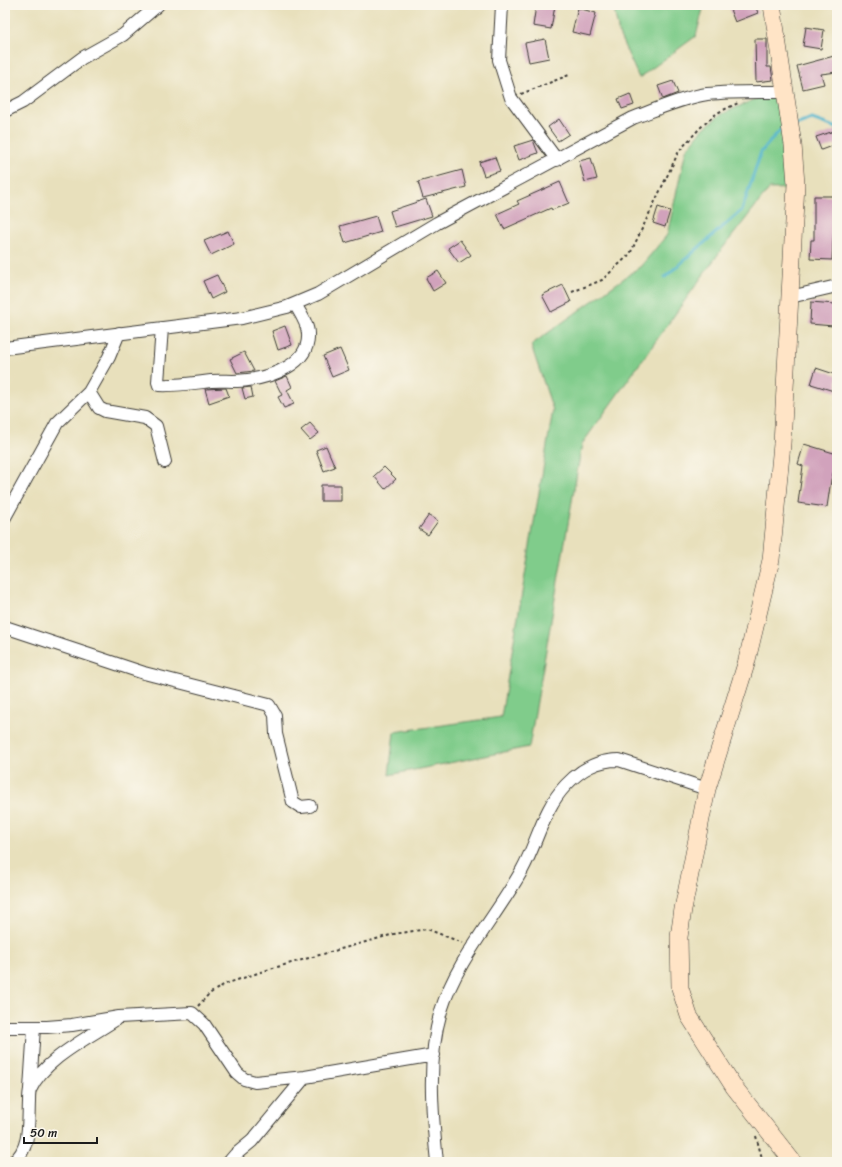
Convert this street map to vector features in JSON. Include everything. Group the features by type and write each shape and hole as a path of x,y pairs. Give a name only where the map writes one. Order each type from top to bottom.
{"street":[{"path":"5,112 23,102 82,58 123,35 158,5"},
{"path":"502,5 499,60 510,98 557,160"},
{"path":"772,5 793,145 796,184 782,444 771,560 746,664 707,789 680,923 679,970 683,1002 689,1016 734,1088 793,1162"},
{"path":"5,348 242,318 295,304 318,294 438,223 634,118 706,94 730,92 785,92"},
{"path":"790,297 837,286"},
{"path":"162,328 159,385 250,380 274,373 288,366 303,354 306,348 308,334 307,328 295,304"},
{"path":"5,517 57,423 76,402 89,392 109,357 119,333"},
{"path":"89,392 99,408 105,411 145,418 156,426 164,462"},
{"path":"5,627 137,671 269,705 275,715 276,734 293,802 302,807 310,806"},
{"path":"437,1162 432,1091 434,1055 441,1012 448,993 473,947 506,898 524,866 544,815 553,801 566,785 588,767 604,760 619,760 707,789"},
{"path":"5,1027 72,1025 119,1017 192,1013 204,1024 233,1068 244,1079 255,1082 305,1077 434,1055"},
{"path":"30,1090 43,1070 57,1057 119,1017"},
{"path":"13,1162 19,1158 26,1142 34,1027"},
{"path":"229,1162 252,1141 305,1077"}],"path":[{"path":"510,98 539,89 569,75"},
{"path":"572,292 602,280 630,254 679,151 700,128 717,113 738,103"},
{"path":"192,1013 210,994 225,984 270,969 394,934 427,929 473,947"}],"green space":[{"path":"613,5 704,5 696,36 639,78 619,34"},
{"path":"787,93 799,188 769,189 719,253 582,444 529,747 389,775 394,732 501,717 553,410 531,345 641,266 667,235 686,150 703,129 720,115 766,94"}],"building":[{"path":"536,5 555,5 551,29 533,26"},
{"path":"735,5 755,5 758,13 735,22 729,7"},
{"path":"578,8 596,13 590,36 572,32"},
{"path":"806,27 824,30 821,49 803,46"},
{"path":"545,39 549,58 529,62 525,43"},
{"path":"755,39 767,39 767,67 771,67 773,80 756,82"},
{"path":"834,56 837,72 821,74 824,84 803,89 797,66"},
{"path":"673,81 678,93 663,99 658,86"},
{"path":"630,94 634,105 622,109 618,99"},
{"path":"559,119 569,134 558,141 548,127"},
{"path":"837,130 837,144 821,150 816,137"},
{"path":"533,140 538,153 519,160 514,146"},
{"path":"495,157 500,171 484,176 479,162"},
{"path":"591,158 597,179 585,182 579,161"},
{"path":"462,170 466,187 423,198 418,182"},
{"path":"560,182 569,203 552,210 551,208 504,229 497,214 519,204 517,201"},
{"path":"814,196 837,196 832,260 810,259 811,240 814,240"},
{"path":"426,199 432,216 395,227 390,211"},
{"path":"658,207 670,211 665,227 653,223"},
{"path":"376,216 381,232 345,243 340,226"},
{"path":"228,231 234,244 211,255 204,241"},
{"path":"460,240 471,255 459,263 448,248"},
{"path":"438,271 446,283 433,291 426,278"},
{"path":"217,275 225,292 211,299 203,281"},
{"path":"563,285 571,302 551,312 542,295"},
{"path":"811,302 835,304 833,326 810,324"},
{"path":"285,326 292,345 278,350 272,331"},
{"path":"340,349 349,370 332,377 323,356"},
{"path":"244,352 254,371 237,373 230,359"},
{"path":"816,368 837,375 837,392 811,384"},
{"path":"287,376 292,387 287,390 294,404 284,408 278,397 282,395 275,381"},
{"path":"251,387 253,397 245,399 242,388"},
{"path":"226,388 229,396 209,403 205,389"},
{"path":"310,423 319,433 310,440 301,430"},
{"path":"804,444 837,454 827,507 798,503 803,466 798,464"},
{"path":"326,446 335,467 324,471 316,450"},
{"path":"384,467 396,479 385,489 374,476"},
{"path":"321,485 341,485 341,501 321,501"},
{"path":"429,515 438,521 428,535 419,529"}],"waterway":[{"path":"795,125 812,119 837,128"},
{"path":"665,277 742,210 761,152 781,129 786,128"}]}
